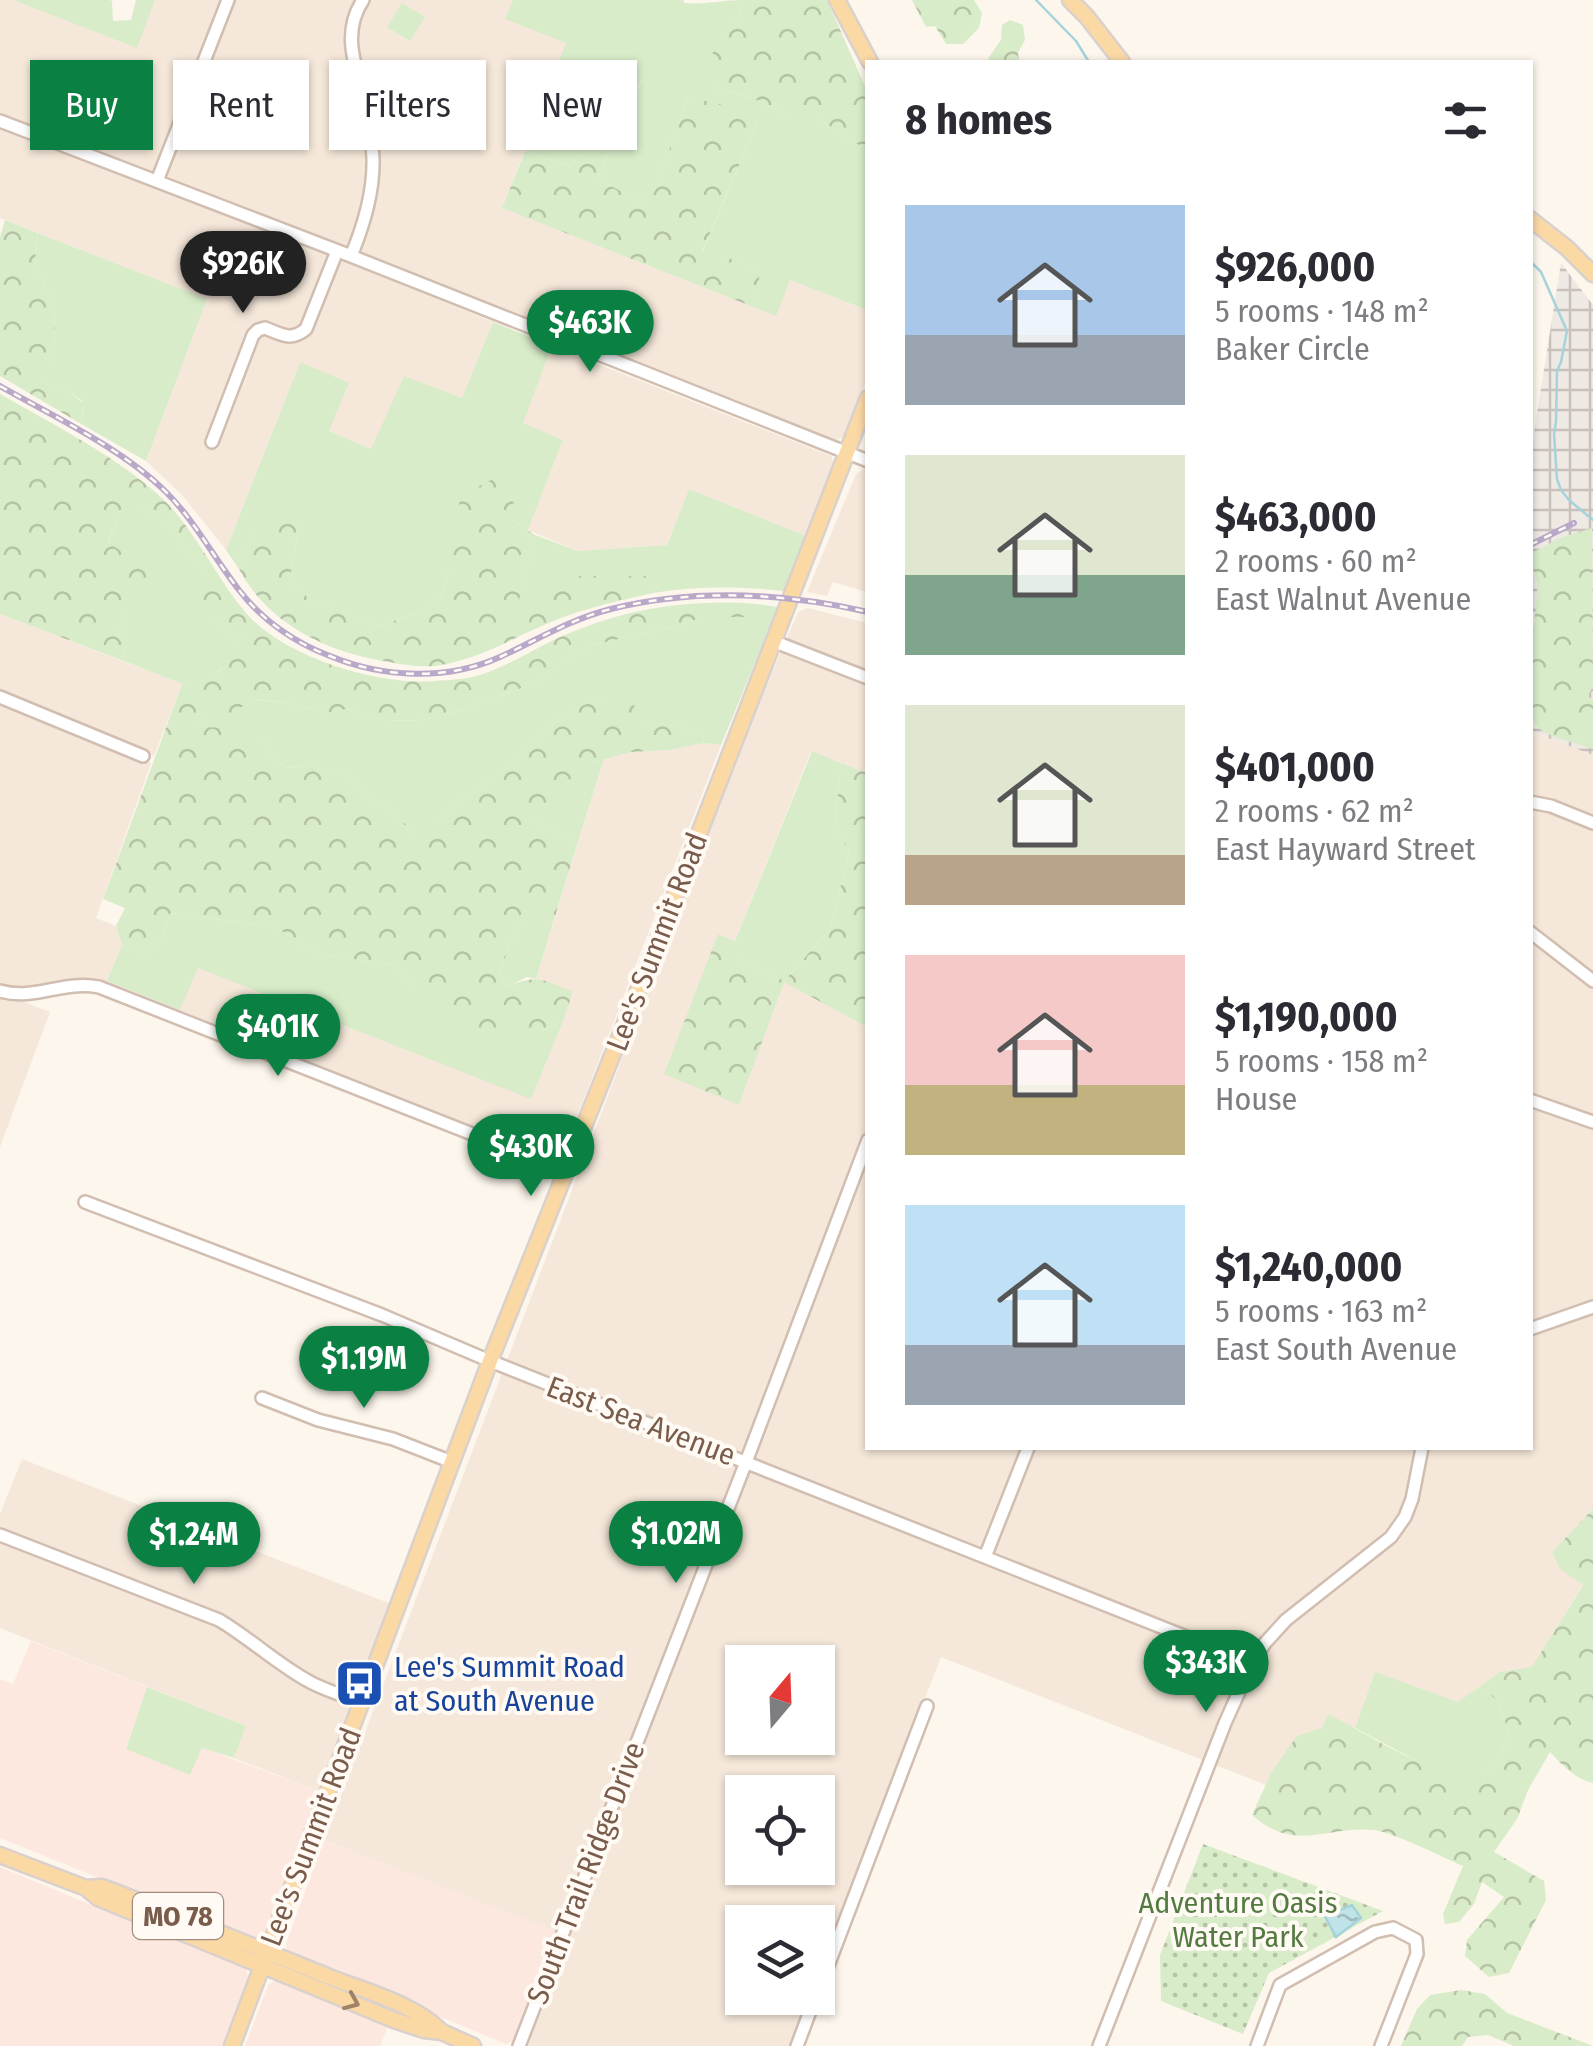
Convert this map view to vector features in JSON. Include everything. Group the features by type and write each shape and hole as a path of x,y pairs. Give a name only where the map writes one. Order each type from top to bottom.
{"main road":[{"path":"1070,0 1120,60"},
{"path":"840,2 869,60"},
{"path":"1533,222 1593,274"},
{"name":"Lee's Summit Road","path":"232,2046 490,1361 865,405"},
{"name":"MO 78","path":"0,1855 86,1888 102,1887 265,1958 400,2005 473,2046"}],"street":[{"path":"157,182 228,0"},
{"path":"351,256 372,183 369,119 350,31 363,0"},
{"path":"0,120 865,460"},
{"path":"212,442 253,335 265,328 289,337 306,328 337,251"},
{"path":"773,642 865,677"},
{"path":"0,698 143,756"},
{"path":"1533,803 1593,822"},
{"path":"1533,934 1593,981"},
{"path":"0,991 19,995 68,984 99,987 566,1171"},
{"path":"1533,1101 1593,1122"},
{"name":"South Trail Ridge Drive","path":"519,2046 865,1148"},
{"name":"East Sea Avenue","path":"85,1202 382,1315 1252,1664"},
{"path":"1533,1328 1593,1307"},
{"path":"262,1398 452,1462"},
{"path":"985,1557 1027,1450"},
{"path":"1100,2046 1225,1723 1252,1664 1286,1620 1391,1537 1412,1499 1422,1450"},
{"path":"0,1534 220,1620 308,1681 362,1702"},
{"path":"835,1946 927,1706"},
{"path":"1256,2046 1280,1986 1375,1932 1394,1928 1416,1940 1418,1954 1381,2046"},
{"path":"796,2046 808,2015"}],"shaded area":[{"path":"0,0 13,0 136,47 155,0 513,0 506,19 567,43 560,60 506,60 506,150 525,150 502,208 775,315 790,280 865,309 865,384 845,436 837,440 99,152 95,163 493,322 462,399 371,449 329,431 300,362 226,550 182,495 146,461 207,299 0,218"},
{"path":"1561,263 1593,305 1593,755 1533,732 1533,438"},
{"path":"552,346 831,456 834,464 806,536 689,489 667,545 578,551 528,530 563,440 522,424"},
{"path":"865,469 865,591 833,582 827,596 807,592 856,474"},
{"path":"808,608 865,622 865,772 811,751 735,941 719,934 784,981 865,1026 865,1450 1533,1450 1533,732 1593,755 1593,1509 1552,1552 1559,1568 1583,1584 1532,1668 1500,1672 1458,1702 1375,1673 1355,1728 1322,1728 1272,1771 1266,1785 941,1657 835,1931 835,1905 725,1905 725,2015 802,2015 790,2046 524,2046 565,1936 324,1840 749,726 798,612"},
{"path":"0,614 182,684 154,756 0,693"},
{"path":"0,701 151,763 96,918 116,926 122,945 107,981 75,978 32,990 15,990 0,984"},
{"path":"704,743 721,745 563,1153 554,1159 180,1010 197,967 531,1098 573,993 536,979 604,759"},
{"path":"0,993 50,1012 0,1147"},
{"path":"22,1459 391,1604 318,1791 234,1758 246,1726 0,1628 0,1514"},
{"path":"31,1641 147,1687 126,1748 201,1747 318,1791 263,1937 253,1940 0,1838 0,1679 13,1684"},
{"path":"324,1840 557,1932 515,2040 506,2044 294,1956 286,1947 287,1940"},
{"path":"0,1867 246,1969 248,1977 222,2046 0,2046"},
{"path":"276,1979 389,2023 380,2046 245,2046 268,1986"}],"green space":[{"path":"13,0 110,0 113,21 131,20 136,0 155,0 137,48"},
{"path":"513,0 743,0 738,19 717,46 713,87 753,98 791,119 820,119 865,148 865,309 790,280 776,316 751,306 760,272 744,262 702,253 757,123 688,97 655,192 644,203 597,179 610,150 637,150 637,91 642,80 637,78 637,60 560,60 566,43 505,19"},
{"path":"743,0 827,0 865,86 865,148 820,119 791,119 753,98 713,87 703,75 716,46 738,19"},
{"path":"912,0 974,0 982,13 979,28 963,44 946,44 935,26 926,27"},
{"path":"402,3 425,17 410,41 387,27"},
{"path":"1010,20 1023,25 1025,40 1019,60 988,60 1001,40 1002,25"},
{"path":"688,97 732,107 757,123 702,252 744,262 761,272 751,306 502,208 525,151 571,167 583,150 610,150 597,179 644,203 655,191"},
{"path":"525,150 583,150 571,167"},
{"path":"5,220 38,233 35,262 54,307 55,350 41,383 65,388 82,402 83,425 0,376 0,237"},
{"path":"38,233 207,299 146,461 83,425 82,401 65,388 40,383 55,350 54,307 35,262"},
{"path":"493,322 552,346 523,423 563,440 528,530 513,520 450,569 438,605 380,626 310,601 290,580 299,522 255,535 239,569 226,550 300,362 349,383 329,431 371,449 404,376 462,398"},
{"path":"0,394 129,471 166,502 236,600 263,629 307,655 360,673 412,681 469,677 505,665 565,635 643,610 688,604 757,604 755,617 703,617 592,645 533,684 422,720 387,721 347,709 327,713 253,699 230,715 208,714 199,727 231,728 262,740 284,768 306,766 342,773 368,798 400,817 418,841 464,799 517,761 546,730 574,709 604,697 632,703 645,721 701,731 704,743 631,752 595,762 570,779 534,820 578,842 553,923 530,916 515,931 499,973 507,987 540,980 573,992 563,1021 540,1032 498,1038 462,1024 412,988 392,965 320,954 275,927 170,913 163,936 144,953 122,945 116,926 125,908 103,899 182,684 219,671 241,638 214,622 200,602 206,575 170,527 140,505 123,506 108,542 148,570 145,597 123,610 119,634 127,646 121,660 0,614"},
{"path":"493,479 514,483 513,520 535,535 518,604 568,576 649,576 653,593 564,617 462,660 418,666 344,651 302,633 266,606 239,569 255,535 277,515 299,522 290,580 311,601 380,626 438,605 450,569 443,549 462,495"},
{"path":"689,489 806,536 784,591 718,588 653,593 648,576 517,605 535,535 578,551 667,545"},
{"path":"123,505 140,505 170,527 207,576 214,622 241,638 231,661 207,680 182,684 121,660 127,647 119,634 123,609 108,543"},
{"path":"1592,528 1593,686 1588,696 1593,700 1593,749 1541,730 1533,720 1537,585 1533,552"},
{"path":"757,604 778,607 721,745 704,743 701,731 644,721 604,697 574,709 546,730 517,761 464,799 418,842 400,817 368,798 342,773 306,766 284,768 262,740 198,728 208,714 230,714 252,699 290,703 327,713 347,709 387,721 422,720 533,684 592,645 703,617 754,617"},
{"path":"812,751 841,763 835,822 849,853 830,929 784,981 735,956 735,941"},
{"path":"604,759 578,842 533,820 573,776"},
{"path":"841,763 865,772 865,1026 784,982 739,1105 664,1074 718,934 735,941 735,956 784,981 830,929 849,853 835,822"},
{"path":"170,913 275,927 320,954 392,965 412,988 540,1032 563,1021 531,1099 198,968 180,1010 107,981 122,945 144,953 163,936"},
{"path":"530,915 553,923 536,979 527,977 507,987 499,973 515,931"},
{"path":"1593,1509 1593,1783 1575,1775 1550,1752 1517,1819 1494,1852 1544,1881 1546,1900 1509,1973 1489,1977 1465,1956 1467,1940 1504,1897 1482,1882 1474,1904 1459,1922 1445,1924 1443,1914 1463,1866 1383,1832 1357,1830 1297,1836 1268,1827 1252,1815 1272,1771 1297,1736 1322,1728 1328,1714 1422,1763 1483,1778 1497,1761 1509,1734 1499,1702 1480,1686 1500,1672 1532,1667 1583,1585 1559,1568 1552,1552"},
{"path":"1375,1672 1458,1702 1480,1686 1499,1702 1509,1734 1497,1761 1482,1779 1432,1769 1355,1728"},
{"path":"147,1687 246,1726 234,1758 202,1748 190,1775 126,1749"},
{"name":"Adventure Oasis Water Park","path":"1203,1844 1383,1911 1269,1973 1243,2034 1161,2001 1160,1955"},
{"path":"1461,1990 1485,1994 1507,2013 1593,2046 1514,2046 1488,2035 1468,2037 1462,2046 1401,2046 1417,2009 1430,1995"}],"water":[{"path":"1329,1903 1335,1912 1352,1905 1361,1918 1336,1937 1320,1907"}],"waterway":[{"path":"1036,0 1076,41 1088,60"},
{"path":"1533,264 1541,272 1567,331 1557,371 1557,479 1569,500 1593,520"}],"railway":[{"path":"0,386 87,434 149,476 186,515 239,590 280,629 317,651 371,669 415,674 459,670 500,657 596,613 675,598 772,597 865,611"},
{"path":"1533,544 1574,523"}],"place":[{"name":"Lee's Summit Road at South Avenue","path":"359,1684"}]}
